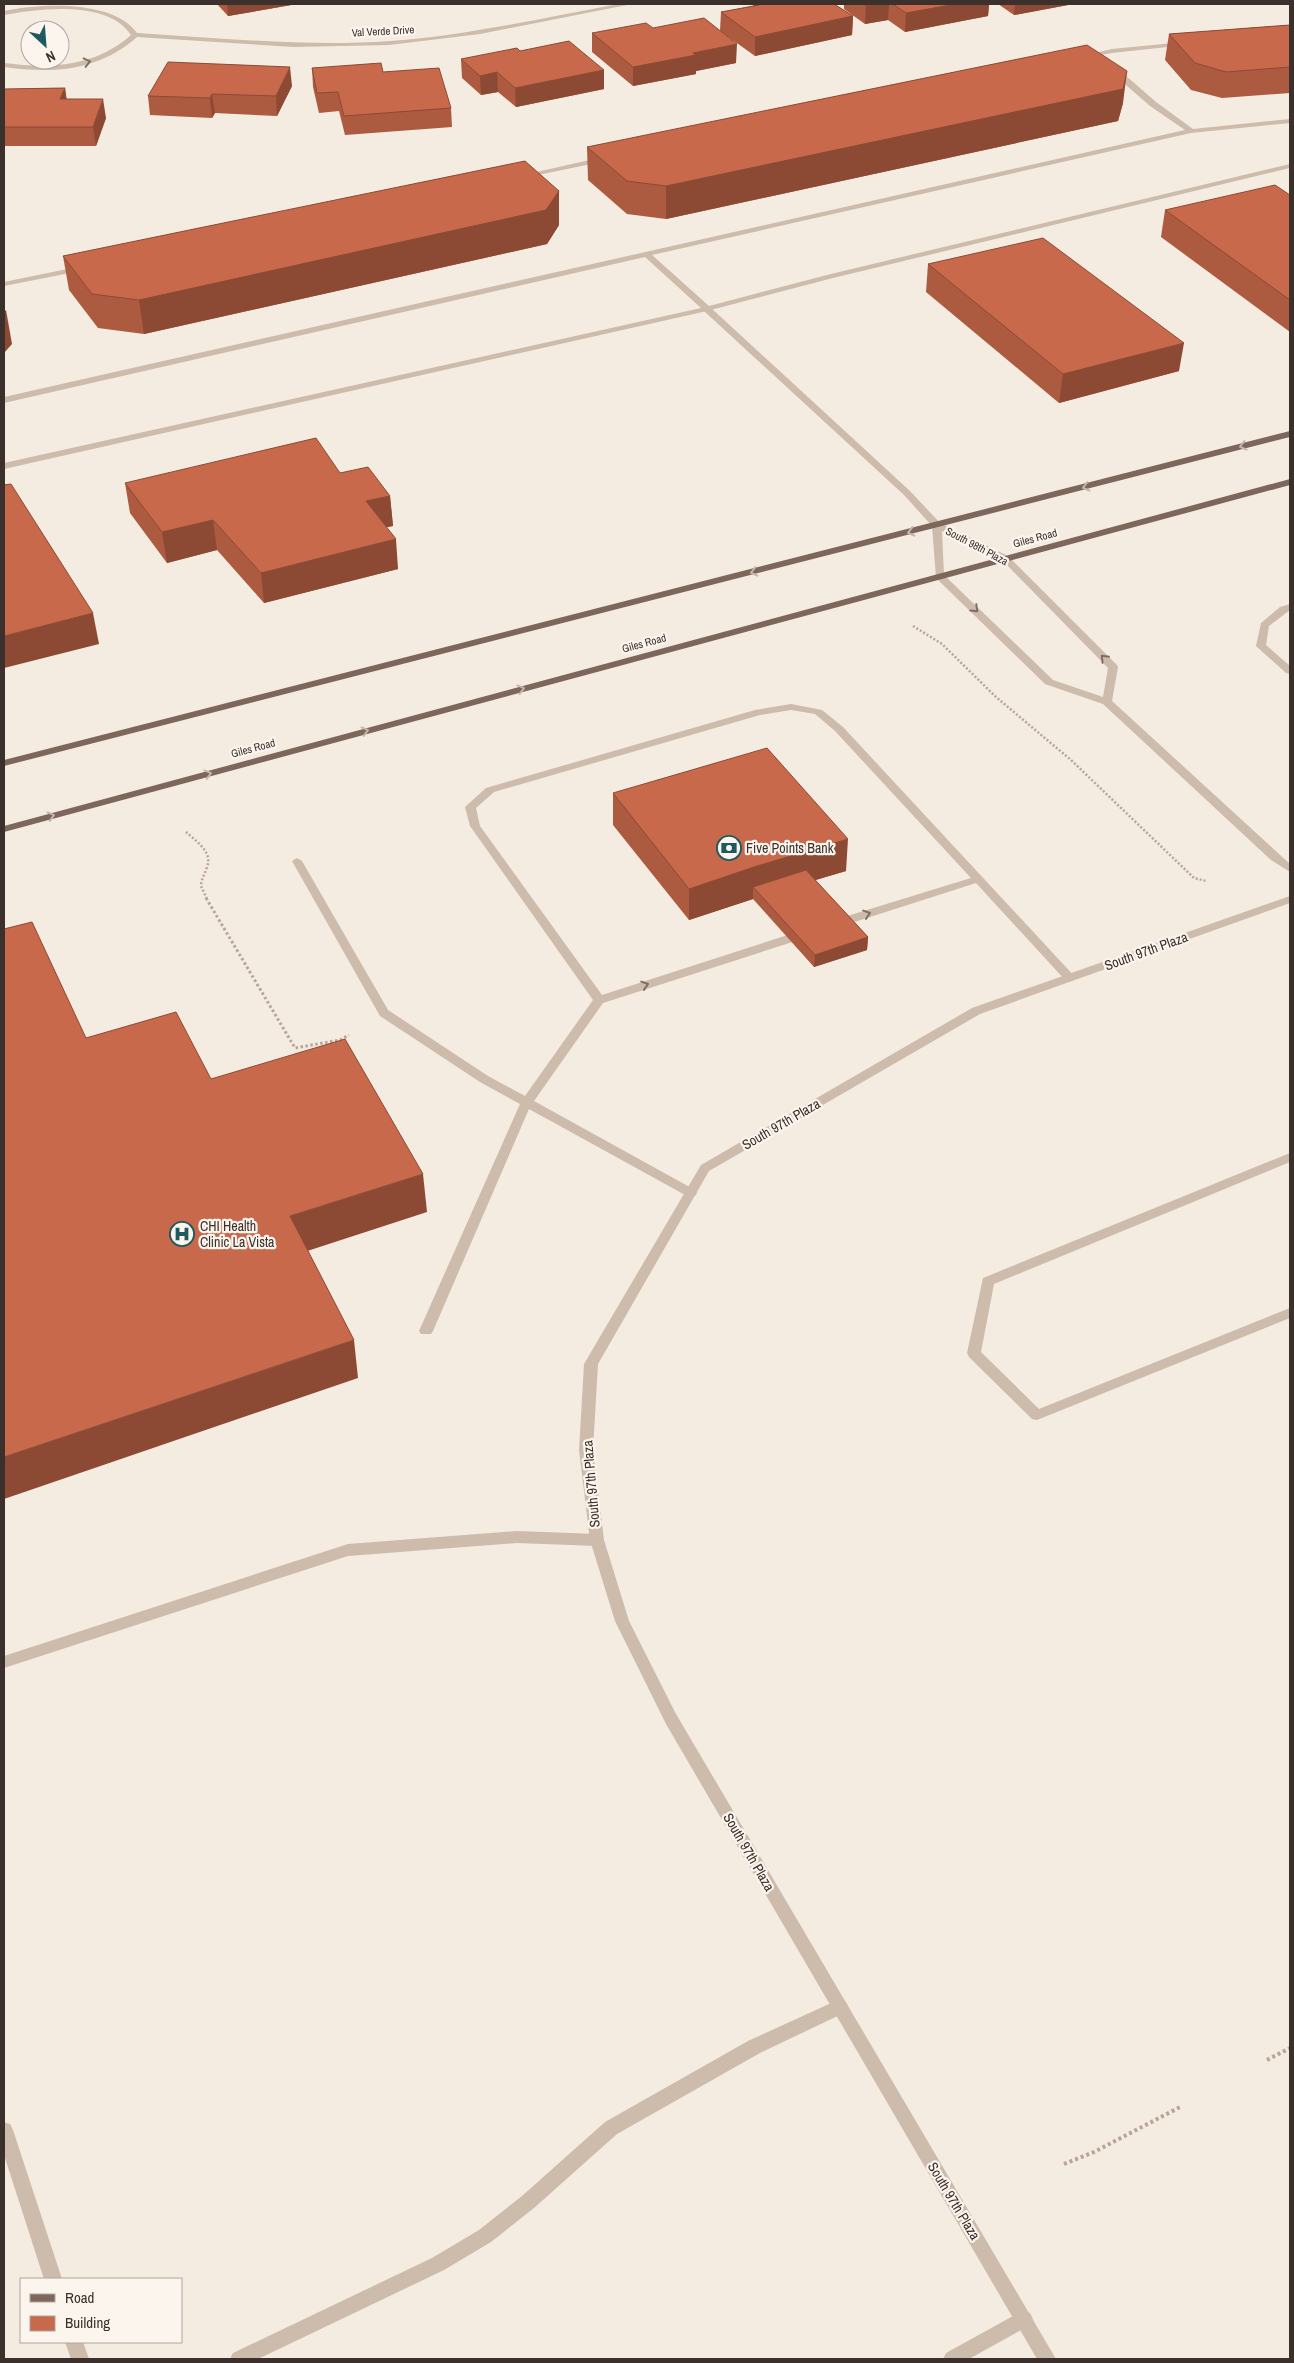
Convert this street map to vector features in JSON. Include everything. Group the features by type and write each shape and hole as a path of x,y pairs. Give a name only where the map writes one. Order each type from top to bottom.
{"main road":[{"path":"4,763 1290,434"},
{"name":"Giles Road","path":"4,829 1290,482"}],"street":[{"path":"4,13 49,4 77,4 109,10 125,17 134,27 135,35 115,53 95,60 51,68 22,68 4,65"},
{"name":"Val Verde Drive","path":"135,35 314,44 389,43 464,34 629,4"},
{"path":"1075,58 1095,54 1196,43"},
{"path":"1095,54 1102,60"},
{"path":"1109,67 1153,104 1191,130"},
{"path":"4,400 1191,130 1290,121"},
{"path":"511,178 609,158"},
{"path":"4,466 707,309 831,276 1290,166"},
{"path":"647,254 907,494 938,525"},
{"path":"4,284 92,266"},
{"name":"South 98th Plaza","path":"939,576 938,525 1005,558 1113,667 1107,702"},
{"path":"939,576 1049,682 1107,702 1275,858 1290,869"},
{"path":"1290,607 1283,609 1264,625 1261,646 1290,671"},
{"path":"599,1000 475,826 470,808 490,790 760,712 791,707 818,712 839,729 1070,978"},
{"path":"297,861 384,1013 484,1079 691,1193"},
{"path":"426,1331 526,1103 599,1000 978,879"},
{"name":"South 97th Plaza","path":"1047,2359 671,1719 622,1621 597,1540 586,1450 591,1364 705,1168 976,1011 1290,899"},
{"path":"1290,1157 988,1281 974,1353 1037,1415 1290,1313"},
{"path":"4,1662 348,1550 517,1537 597,1540"},
{"path":"239,2359 438,2264 477,2241 528,2202 611,2128 754,2047 840,2007"},
{"path":"4,2130 53,2278"},
{"path":"952,2359 1024,2319"},
{"path":"74,2343 80,2359"}],"path":[{"path":"910,625 927,633 942,644 996,697 1072,760 1194,878 1206,881"},
{"path":"186,832 207,855 208,864 200,882 202,891 295,1048 340,1040 388,1016"},
{"path":"1267,2060 1290,2048"},
{"path":"1064,2164 1094,2152 1182,2106"}],"building":[{"path":"757,4 834,4 853,16 755,37 721,12 759,5"},
{"path":"893,4 956,4 906,13"},
{"path":"704,18 737,44 693,53 696,55 633,67 592,33 646,23 653,28"},
{"path":"1290,25 1290,67 1226,72 1195,63 1169,34"},
{"path":"569,41 604,70 515,88 497,72 480,76 461,59 517,48 520,51"},
{"path":"1087,45 1127,71 1123,89 666,186 627,181 587,147"},
{"path":"168,62 290,67 276,96 212,94 210,98 148,96"},
{"path":"381,63 383,72 439,68 451,108 344,116 338,92 317,93 312,68"},
{"path":"65,88 60,99 103,99 93,127 4,127 4,89"},
{"path":"525,161 559,191 546,210 139,300 92,294 63,256"},
{"path":"1275,185 1290,195 1290,300 1165,210"},
{"path":"1043,238 1184,343 1063,374 928,264"},
{"path":"316,438 340,473 368,467 390,496 366,501 396,539 261,573 213,520 162,532 125,483"},
{"path":"11,484 93,613 4,636 4,485"},
{"name":"Five Points Bank","path":"767,748 848,839 689,889 613,793"},
{"path":"806,870 868,937 815,955 753,887"},
{"name":"CHI Health Clinic La Vista","path":"32,922 86,1038 176,1012 211,1079 345,1039 423,1174 290,1216 354,1340 4,1457 4,929"}],"place":[{"name":"Five Points Bank","path":"729,848"},
{"name":"CHI Health Clinic La Vista","path":"182,1234"}]}
